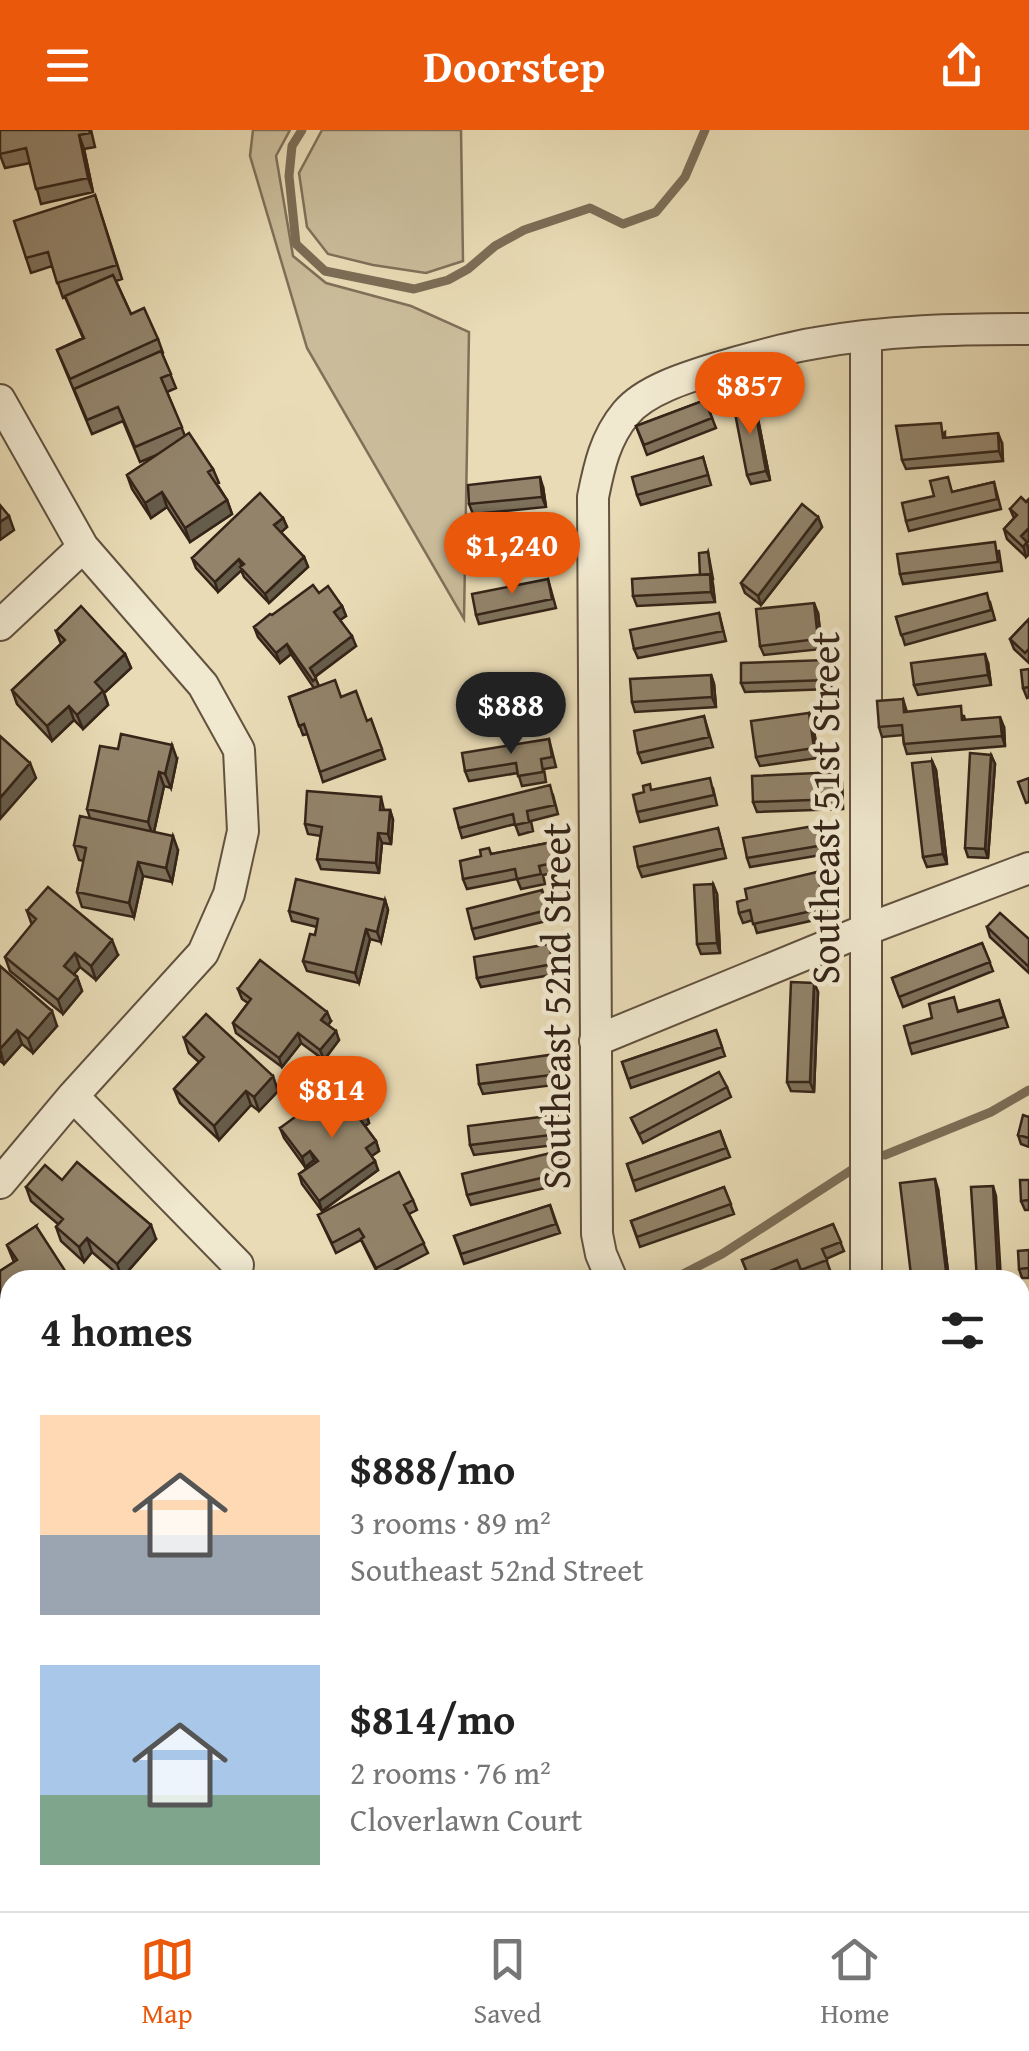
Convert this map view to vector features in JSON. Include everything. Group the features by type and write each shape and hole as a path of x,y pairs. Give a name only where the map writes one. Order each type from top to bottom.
{"street":[{"path":"866,336 937,329 1029,329"},
{"name":"Southeast 52nd Street","path":"608,1270 597,1234 593,498 600,462 628,410 684,377 815,343 866,336"},
{"name":"Southeast 51st Street","path":"866,336 866,1270"},
{"path":"0,400 83,547 203,685 239,750 243,832 229,894 203,953 0,1183"},
{"path":"0,625 83,547"},
{"path":"596,1041 864,930 1029,868"},
{"path":"73,1096 238,1265"}],"shaded area":[{"path":"253,130 290,130 276,156 293,256 326,283 411,306 469,332 464,619 307,348 250,156"},
{"path":"322,130 461,130 463,261 426,273 328,254 307,227 299,173"}],"building":[{"path":"0,130 89,130 90,133 79,135 88,178 36,189 26,148 0,154"},
{"path":"95,195 117,265 57,283 48,252 26,258 14,221"},
{"path":"113,275 131,314 144,308 158,339 70,379 57,350 84,338 65,296"},
{"path":"161,351 171,374 161,378 182,427 135,447 118,407 87,420 74,389"},
{"path":"753,399 766,471 747,475 733,403"},
{"path":"705,400 712,418 644,445 636,426"},
{"path":"941,423 943,438 998,433 999,451 902,460 896,426"},
{"path":"189,433 213,469 208,472 227,500 185,528 162,492 145,503 127,475"},
{"path":"703,457 708,475 637,495 632,477"},
{"path":"540,477 542,497 469,504 468,485"},
{"path":"948,477 952,492 994,482 997,499 906,521 902,503 934,496 930,481"},
{"path":"260,493 283,518 274,525 304,557 265,594 240,567 244,564 239,559 215,582 192,558"},
{"path":"1021,497 1026,502 1029,499 1029,528 1021,536 1027,542 1023,547 1004,529 1017,515 1010,509"},
{"path":"802,504 818,517 758,596 741,583"},
{"path":"0,505 9,516 0,522"},
{"path":"559,521 563,541 471,559 467,540"},
{"path":"995,542 998,562 900,574 897,554"},
{"path":"708,552 711,574 700,575 699,553"},
{"path":"710,574 711,592 633,596 632,579"},
{"path":"548,579 552,599 476,615 472,594"},
{"path":"313,585 319,593 328,586 342,606 334,612 352,636 310,668 316,678 313,681 287,644 276,653 254,627"},
{"path":"987,593 991,610 901,635 896,617"},
{"path":"814,603 818,639 760,646 756,609"},
{"path":"81,606 125,654 95,682 103,691 77,715 69,706 47,726 12,690 65,640 56,631"},
{"path":"719,613 723,631 634,649 630,630"},
{"path":"1029,619 1029,649 1025,653 1010,639"},
{"path":"985,654 988,675 914,685 911,663"},
{"path":"827,660 828,680 741,683 741,663"},
{"path":"1029,669 1029,687 1023,688 1021,670"},
{"path":"711,675 712,697 632,702 630,679"},
{"path":"335,680 341,697 356,691 382,749 320,772 304,724 299,726 289,697"},
{"path":"550,680 556,699 481,720 475,700"},
{"path":"903,699 904,712 961,706 962,720 1000,717 1002,736 904,744 902,725 879,727 877,701"},
{"path":"809,713 814,748 756,757 751,721"},
{"path":"704,716 709,737 638,753 634,731"},
{"path":"121,734 172,745 165,774 159,772 148,822 87,809 100,746 118,749"},
{"path":"0,736 30,763 0,798"},
{"path":"549,739 552,757 541,759 543,772 518,776 516,763 465,771 462,753"},
{"path":"970,753 991,755 985,849 965,848"},
{"path":"932,761 943,854 923,857 912,763"},
{"path":"838,772 839,799 753,802 752,776"},
{"path":"710,778 714,795 637,812 633,795 644,792 643,786 650,784 651,790"},
{"path":"1029,778 1029,802 1026,803 1018,782"},
{"path":"550,785 555,805 527,811 529,822 515,825 513,814 459,828 454,809"},
{"path":"307,791 381,797 380,810 390,810 388,834 378,833 376,863 317,859 322,827 305,824"},
{"path":"80,816 173,836 166,868 138,862 129,903 77,892 86,848 74,845"},
{"path":"820,825 824,845 747,858 743,838"},
{"path":"718,828 723,848 638,867 634,847"},
{"path":"563,840 567,860 539,866 541,874 517,879 515,869 463,879 460,861 481,856 480,850 489,848 491,854"},
{"path":"817,872 825,908 753,924 750,910 739,913 737,902 747,899 745,889"},
{"path":"296,879 385,900 377,932 366,929 355,973 303,961 318,919 289,911"},
{"path":"713,884 717,943 697,944 694,885"},
{"path":"48,887 112,940 91,966 75,953 64,966 77,977 58,1000 5,957 36,919 27,911"},
{"path":"542,890 547,910 472,929 467,909"},
{"path":"1000,913 1029,939 1029,967 987,927"},
{"path":"982,943 990,962 899,997 892,978"},
{"path":"549,944 553,964 477,978 474,957"},
{"path":"260,960 327,1012 321,1020 336,1031 320,1050 298,1033 279,1058 233,1023 251,999 238,989"},
{"path":"0,966 52,1011 28,1039 17,1030 0,1049"},
{"path":"791,982 814,983 810,1082 787,1082"},
{"path":"954,997 958,1012 999,1000 1004,1017 909,1044 904,1026 932,1018 929,1004"},
{"path":"206,1014 273,1076 254,1097 246,1091 214,1126 174,1089 204,1057 184,1038"},
{"path":"716,1030 722,1047 628,1079 622,1062"},
{"path":"549,1055 551,1075 479,1084 477,1065"},
{"path":"719,1072 727,1087 639,1134 631,1118"},
{"path":"343,1082 366,1113 359,1118 376,1141 366,1148 375,1161 319,1201 299,1174 318,1161 310,1151 302,1157 280,1128"},
{"path":"557,1115 559,1134 470,1145 468,1126"},
{"path":"1023,1115 1029,1117 1029,1138 1018,1135"},
{"path":"720,1131 726,1148 633,1181 627,1164"},
{"path":"559,1151 563,1173 467,1195 462,1174"},
{"path":"77,1162 151,1225 117,1264 87,1238 79,1247 56,1227 63,1219 26,1187 45,1165 62,1180"},
{"path":"399,1172 413,1200 404,1205 424,1243 376,1268 359,1229 332,1243 318,1215"},
{"path":"935,1179 946,1270 910,1270 900,1183"},
{"path":"1020,1180 1029,1180 1029,1200 1021,1201"},
{"path":"993,1186 997,1270 976,1270 971,1187"},
{"path":"724,1187 731,1204 637,1237 631,1221"},
{"path":"550,1205 556,1224 461,1254 454,1236"},
{"path":"833,1224 841,1242 822,1249 827,1260 801,1270 797,1260 772,1270 746,1270 742,1260"},
{"path":"36,1226 65,1270 2,1270 17,1260 7,1245"},
{"path":"1029,1250 1029,1268 1019,1269 1018,1251"}],"waterway":[{"path":"302,130 292,146 289,176 296,244 325,271 414,289 448,280 524,230 590,208 623,224 656,212 685,177 705,130"},
{"path":"885,1155 991,1112 1029,1090"},
{"path":"691,1270 853,1169"}]}
